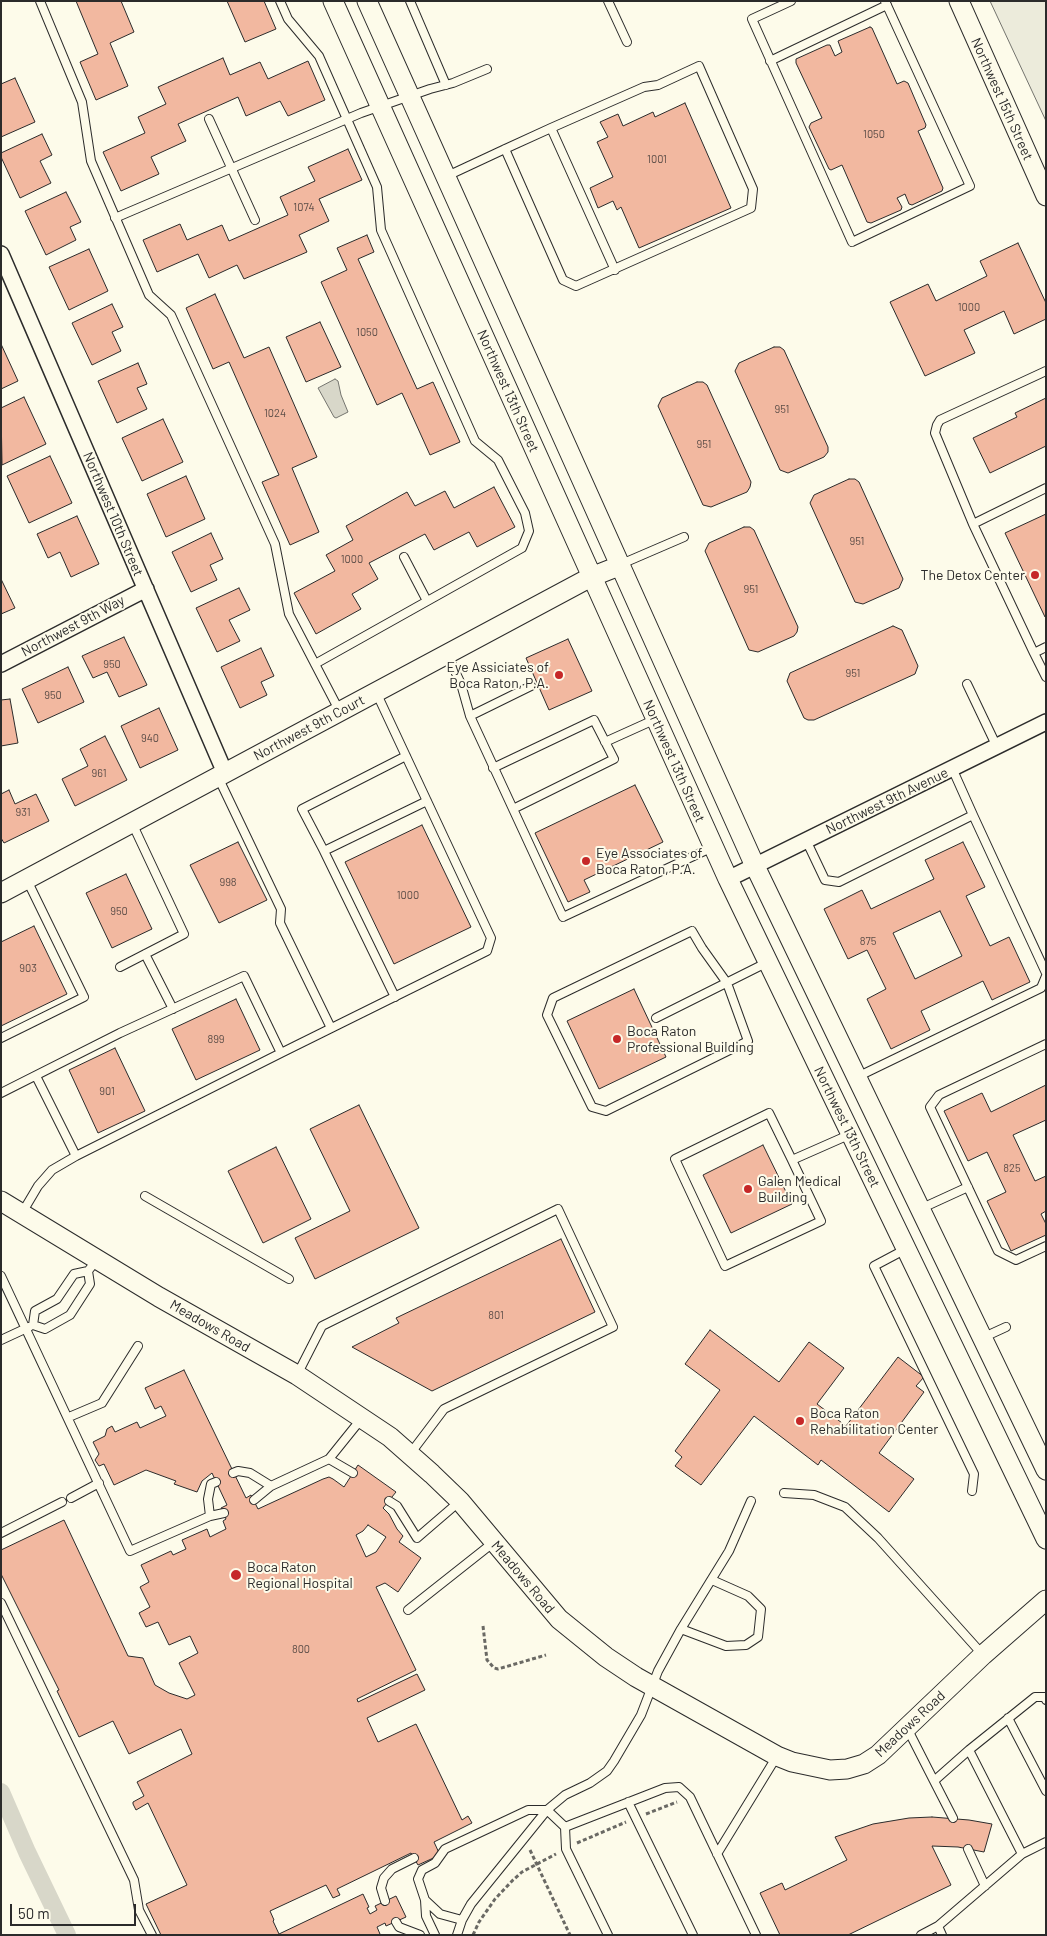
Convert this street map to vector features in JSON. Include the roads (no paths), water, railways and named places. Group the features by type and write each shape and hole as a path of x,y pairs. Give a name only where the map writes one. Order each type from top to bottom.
{"street":[{"name":"Northwest 13th Street","path":"333,1 728,879 1046,1539"},
{"path":"366,1 755,866 1046,1470"},
{"name":"Northwest 15th Street","path":"959,1 1046,196"},
{"name":"Northwest 10th Street","path":"1,254 146,589 222,775"},
{"name":"Northwest 9th Court","path":"1,893 591,577 619,566"},
{"name":"Northwest 9th Way","path":"1,664 146,589"},
{"name":"Northwest 9th Avenue","path":"728,879 1046,722"},
{"name":"Meadows Road","path":"1,1201 22,1213 93,1265 297,1375 390,1437 460,1501 558,1618 606,1657 652,1686 777,1756 811,1767 830,1770 848,1770 864,1764 878,1755 983,1655 1046,1600"}],"lane":[{"path":"40,1 82,102 91,161 115,218 149,295 171,315 264,518 275,544 288,614 340,712"},
{"path":"280,1 288,19 319,56 377,188 381,230 475,440 498,460 525,513 529,531 522,548 315,664"},
{"path":"410,1 446,85"},
{"path":"608,1 627,42"},
{"path":"770,61 886,3 970,186 852,242 770,61 752,19 791,1"},
{"path":"445,177 505,149 550,128 644,87 658,85 699,66 753,188 751,208 576,286 564,280 505,149"},
{"path":"115,218 347,119 487,69"},
{"path":"209,119 255,220"},
{"path":"550,128 615,270"},
{"path":"1046,371 940,420 935,434 973,524 1046,677"},
{"path":"973,524 1046,488"},
{"path":"619,566 684,537"},
{"path":"404,557 427,601"},
{"path":"1034,653 1046,647"},
{"path":"447,654 461,684 470,716 563,917 713,846"},
{"path":"967,684 997,746"},
{"path":"470,716 531,686"},
{"path":"22,1213 38,1186 52,1170 76,1156 487,951 491,938 376,692"},
{"path":"605,742 656,719"},
{"path":"494,768 594,720 614,760 513,809"},
{"path":"395,997 302,809 406,756"},
{"path":"856,1077 1041,988 1046,974 952,768"},
{"path":"222,775 282,909 280,924 331,1028"},
{"path":"324,851 427,801"},
{"path":"806,840 825,880 839,882 973,815"},
{"path":"120,967 184,934 132,823"},
{"path":"1,1038 84,997 26,879"},
{"path":"692,931 727,983 748,1041 606,1111 592,1107 547,1015 553,998 692,931"},
{"path":"145,954 172,1009"},
{"path":"656,1018 768,962"},
{"path":"1,1093 120,1032 244,976 281,1053"},
{"path":"1046,1044 939,1095 930,1107 998,1251 1016,1260 1046,1246"},
{"path":"36,1076 76,1156"},
{"path":"769,1112 792,1160 821,1221 725,1266 675,1160 769,1112"},
{"path":"792,1160 851,1134"},
{"path":"920,1209 968,1186"},
{"path":"145,1196 289,1279"},
{"path":"297,1375 322,1326 558,1209 613,1327 444,1408 410,1454"},
{"path":"906,1248 874,1266 974,1474 972,1492"},
{"path":"30,1327 36,1311 57,1299 74,1274 93,1265"},
{"path":"1,1340 30,1327 45,1329 70,1315 90,1284 93,1265"},
{"path":"1,1276 30,1327 130,1551 210,1516 224,1513"},
{"path":"982,1338 1006,1327"},
{"path":"69,1418 102,1403 138,1346"},
{"path":"254,1500 271,1486 329,1459 362,1418"},
{"path":"329,1459 353,1473"},
{"path":"233,1473 238,1471 250,1473 271,1486"},
{"path":"210,1516 208,1498 212,1484 216,1482"},
{"path":"71,1498 99,1483"},
{"path":"784,1494 814,1495 845,1507 878,1538 983,1655"},
{"path":"389,1501 397,1506 417,1538 460,1501"},
{"path":"457,1935 462,1920 471,1904 547,1810 565,1795 590,1783 606,1771 641,1715 658,1671 681,1629 729,1551 751,1501"},
{"path":"1,1533 62,1502"},
{"path":"408,1610 494,1542"},
{"path":"681,1629 726,1646 746,1645 758,1637 761,1609 748,1596 712,1580"},
{"path":"1,1602 134,1880 139,1910 152,1935"},
{"path":"934,1781 1035,1697 1046,1700"},
{"path":"1008,1718 1046,1791"},
{"path":"907,1728 953,1818"},
{"path":"969,1750 1022,1854"},
{"path":"717,1854 777,1756"},
{"path":"565,1827 665,1788 679,1787 690,1797 756,1935"},
{"path":"628,1802 693,1935"},
{"path":"434,1935 426,1916 425,1900 418,1879 422,1870 435,1863 445,1849 528,1810 547,1810 565,1827 566,1849 608,1935"},
{"path":"920,1935 938,1926 1022,1854 1046,1842"},
{"path":"436,1847 445,1849"},
{"path":"968,1849 985,1886"},
{"path":"386,1901 381,1888 384,1878 392,1869 414,1858"},
{"path":"425,1900 440,1914 462,1920"},
{"path":"396,1922 399,1927 420,1935"},
{"path":"938,1926 942,1935"}],"waterway":[{"path":"1,1792 27,1852 67,1935"}],"place":[{"name":"The Detox Center","path":"1035,575"},
{"name":"Eye Assiciates of Boca Raton, P.A.","path":"559,675"},
{"name":"Eye Associates of Boca Raton, P.A.","path":"586,861"},
{"name":"Boca Raton Professional Building","path":"617,1039"},
{"name":"Galen Medical Building","path":"748,1189"},
{"name":"Boca Raton Rehabilitation Center","path":"800,1421"},
{"name":"Boca Raton Regional Hospital","path":"236,1575"}]}
